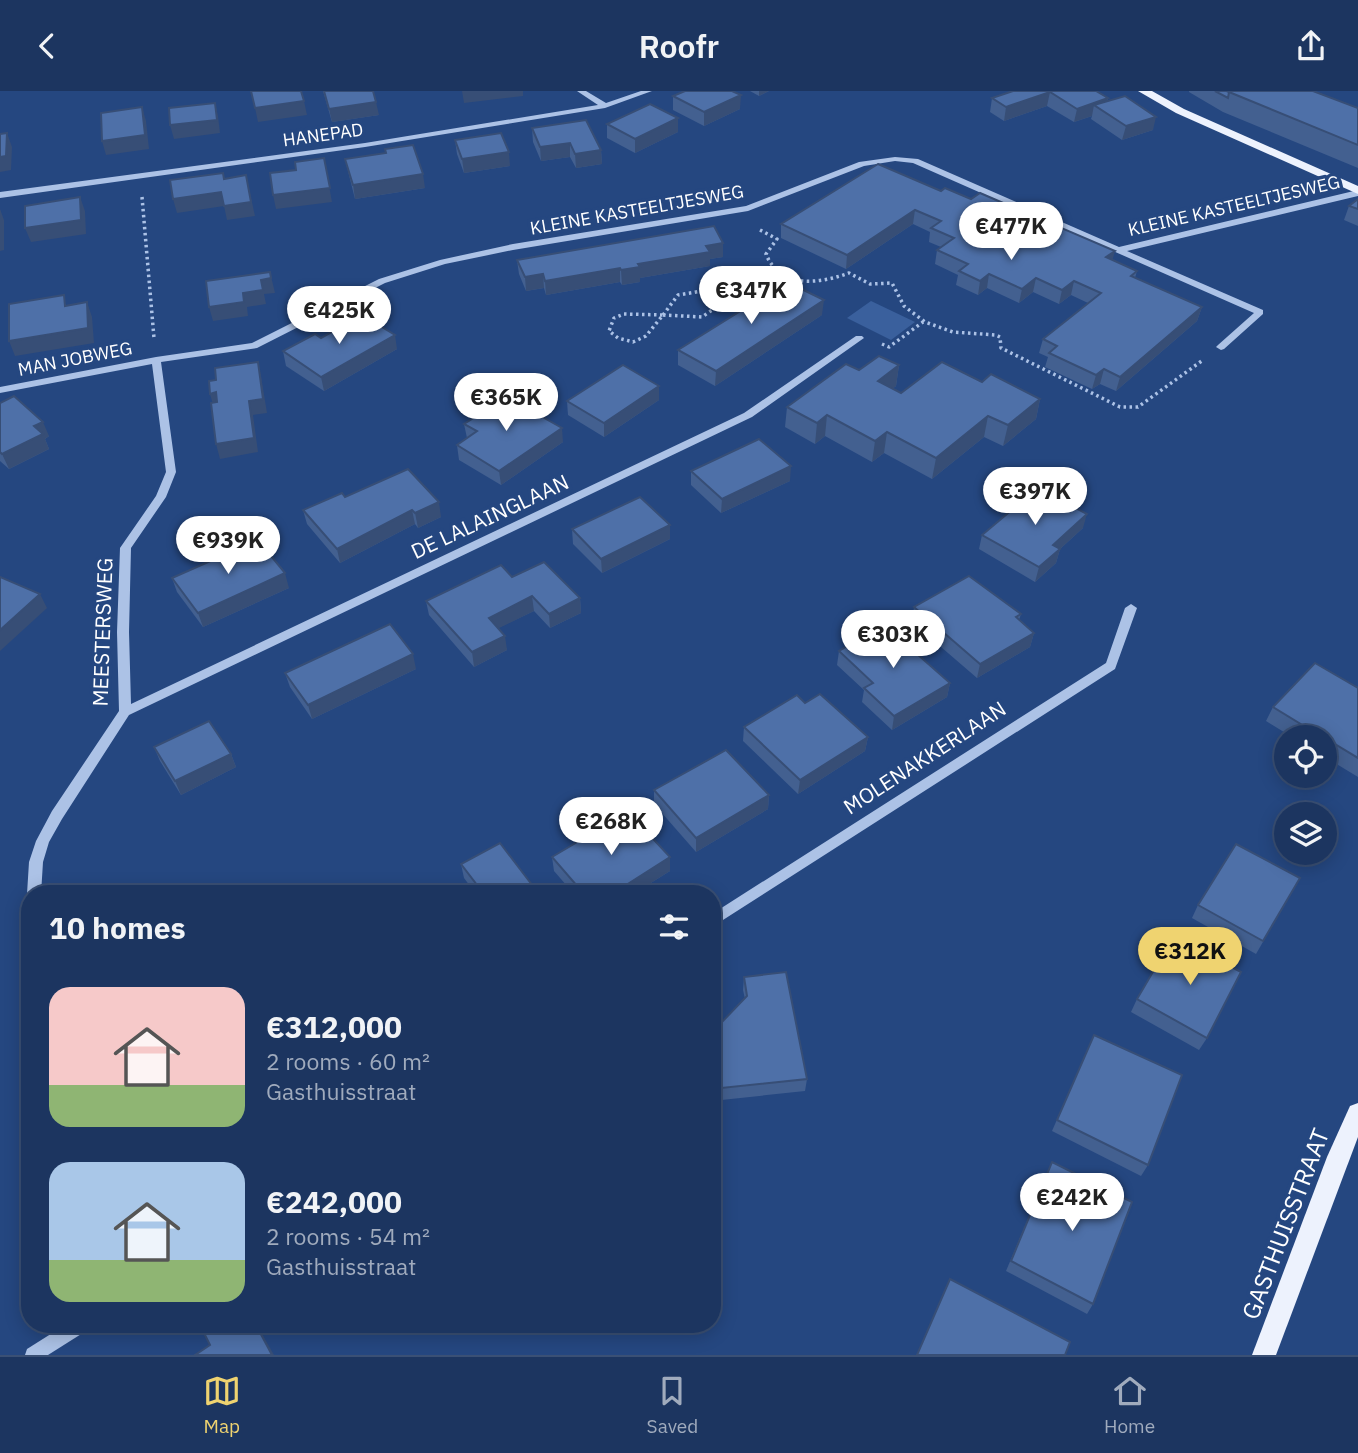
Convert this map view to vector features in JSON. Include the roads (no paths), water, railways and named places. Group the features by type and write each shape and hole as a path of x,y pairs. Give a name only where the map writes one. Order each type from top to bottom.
{"main road":[{"path":"1144,91 1192,117 1358,191"},
{"name":"GASTHUISSTRAAT","path":"1264,1355 1338,1157 1358,1113"}],"street":[{"path":"580,91 605,106"},
{"name":"HANEPAD","path":"0,195 365,145 605,106 648,91"},
{"name":"KLEINE KASTEELTJESWEG","path":"156,360 254,346 382,281 443,263 513,247 748,208 862,164 895,159 915,161 1260,312 1220,348"},
{"name":"KLEINE KASTEELTJESWEG","path":"1118,250 1358,191"},
{"name":"DE LALAINGLAAN","path":"125,712 748,415 859,338"},
{"name":"MAN JOBWEG","path":"0,390 156,360"},
{"name":"MEESTERSWEG","path":"35,885 36,862 43,841 57,815 125,712 122,632 126,548 162,497 171,473 156,360"},
{"name":"MOLENAKKERLAAN","path":"721,915 1111,666 1131,608"},
{"path":"33,1355 67,1333"}]}
